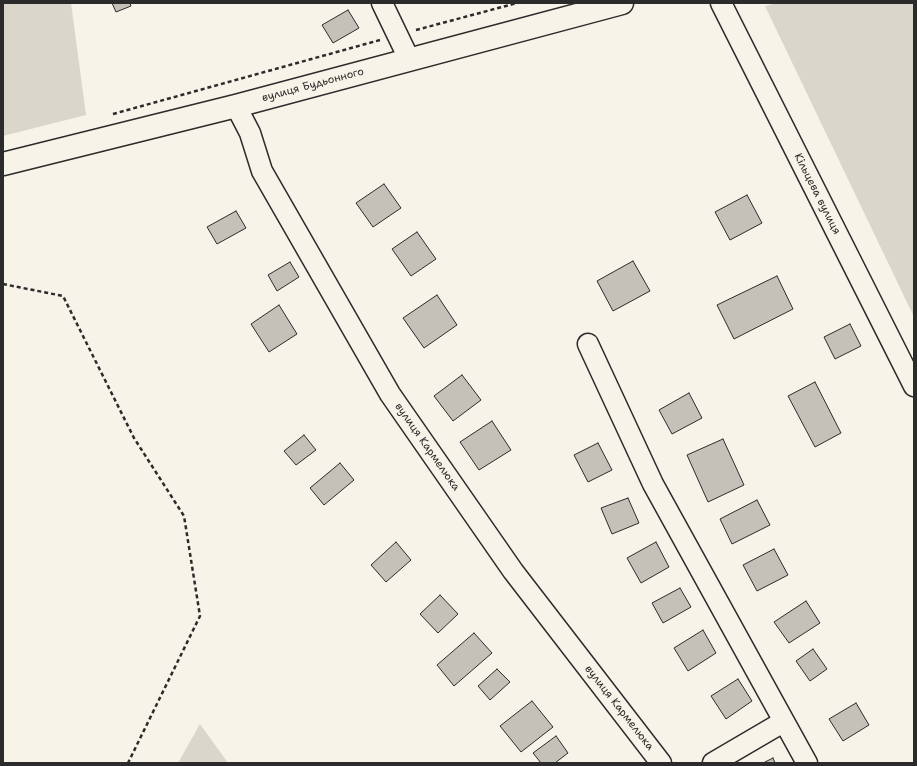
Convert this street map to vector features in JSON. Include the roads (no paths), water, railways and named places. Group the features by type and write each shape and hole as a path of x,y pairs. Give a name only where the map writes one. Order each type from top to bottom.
{"main road":[{"name":"вулиця Будьонного","path":"3,164 236,106 622,3"}],"street":[{"path":"382,3 409,59"},
{"name":"Кільцева вулиця","path":"721,3 914,386"},
{"name":"вулиця Кармелюка","path":"236,106 250,133 262,171 390,394 513,571 661,763"},
{"path":"588,344 653,484 806,763"},
{"path":"713,763 783,722"}]}
